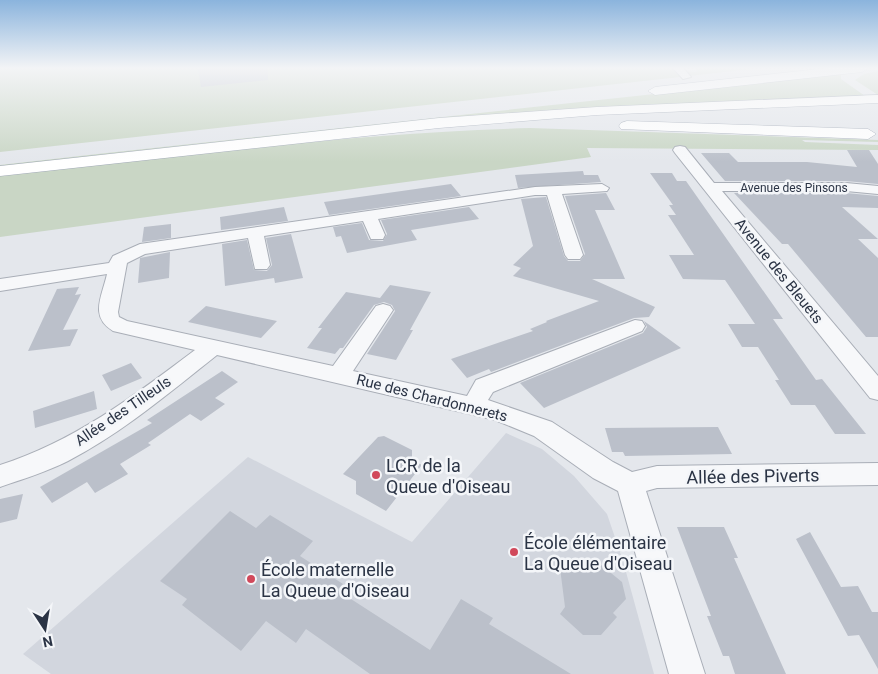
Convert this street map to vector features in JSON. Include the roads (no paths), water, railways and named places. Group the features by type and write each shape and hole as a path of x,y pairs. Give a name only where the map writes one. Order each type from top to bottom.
{"main road":[{"path":"0,162 573,99"},
{"path":"0,171 363,131 775,99"},
{"path":"363,131 489,124 574,124 873,134"}],"street":[{"name":"Avenue des Bleuets","path":"680,150 878,392"},
{"name":"Avenue des Pinsons","path":"710,188 846,187 878,190"},
{"path":"0,285 117,267 119,260 127,254 140,249 553,189 602,188"},
{"path":"553,189 574,255"},
{"path":"368,215 377,235"},
{"path":"255,232 261,265"},
{"name":"Rue des Chardonnerets","path":"117,267 108,312 110,320 120,326 500,412 542,429 603,470 630,484"},
{"path":"338,376 383,310"},
{"path":"473,406 484,386 635,326"},
{"name":"Allée des Tilleuls","path":"0,476 18,471 84,440 150,396 213,347"},
{"name":"Allée des Piverts","path":"630,484 657,477 878,474"},
{"path":"630,484 687,674"}],"place":[{"name":"LCR de la Queue d'Oiseau","path":"376,475"},
{"name":"École élémentaire La Queue d'Oiseau","path":"514,552"},
{"name":"École maternelle La Queue d'Oiseau","path":"251,579"}]}
